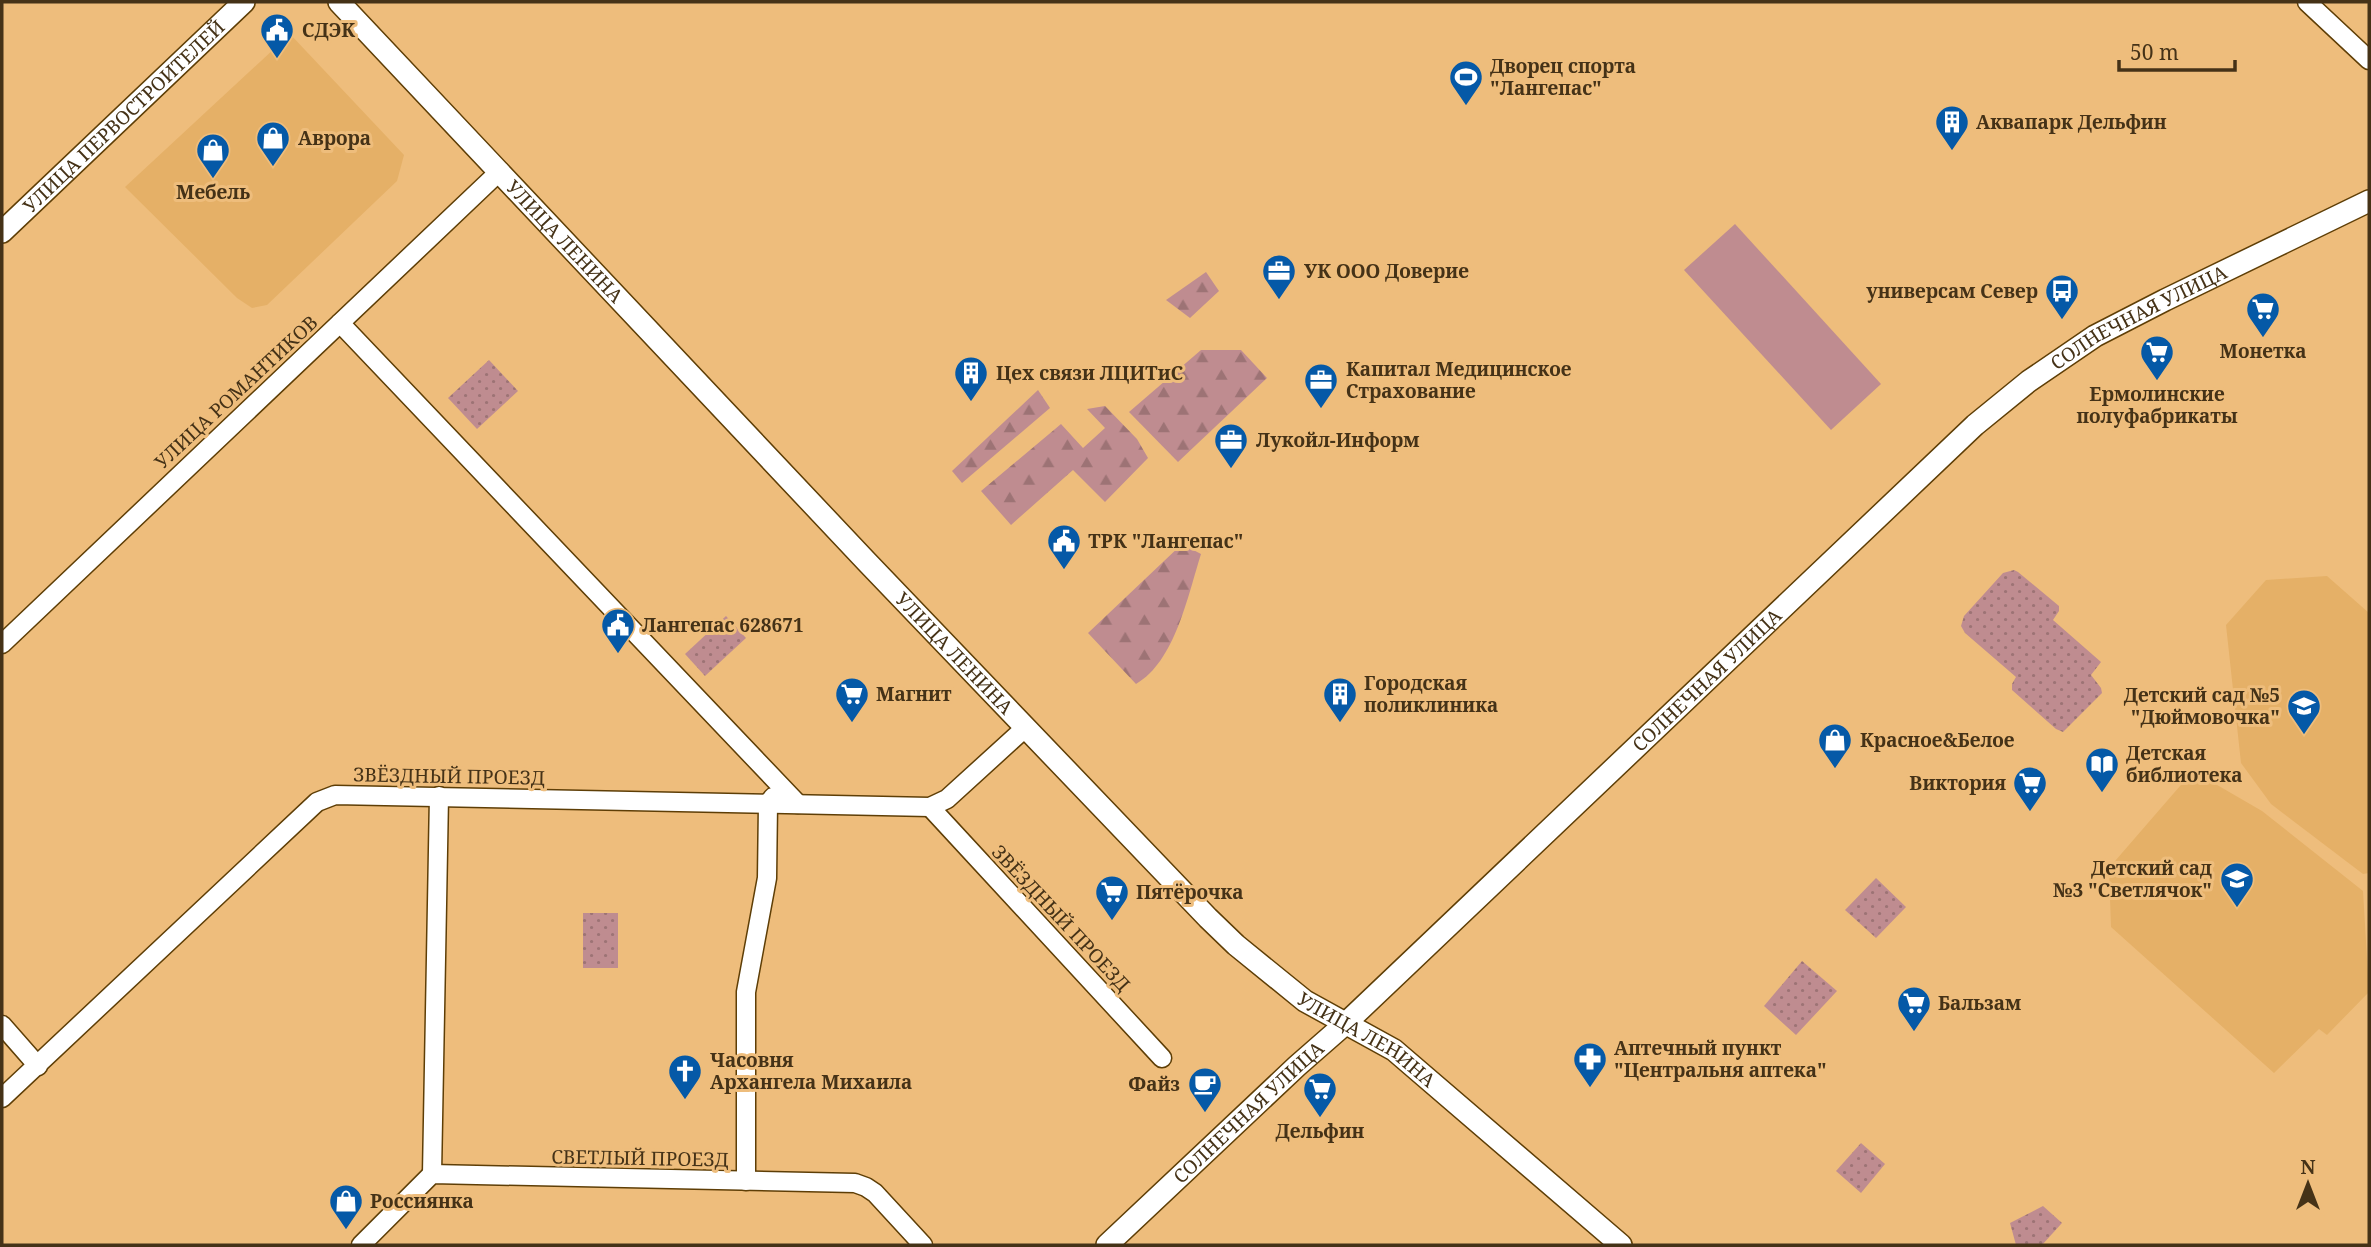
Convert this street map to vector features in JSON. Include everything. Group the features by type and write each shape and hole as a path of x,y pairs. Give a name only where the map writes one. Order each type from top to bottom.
{"street":[{"name":"УЛИЦА ПЕРВОСТРОИТЕЛЕЙ","path":"2,232 244,2"},
{"name":"УЛИЦА ЛЕНИНА","path":"340,2 1179,890 1236,945 1305,1001 1394,1050 1621,1245"},
{"path":"2307,2 2369,60"},
{"name":"УЛИЦА РОМАНТИКОВ","path":"2,644 500,171"},
{"name":"СОЛНЕЧНАЯ УЛИЦА","path":"1107,1245 1345,1024 2005,399 2069,352 2124,320 2369,201"},
{"path":"340,323 798,804"},
{"path":"930,807 947,799 1025,728"},
{"path":"746,1181 746,992 767,878 768,804 781,787"},
{"name":"ЗВЁЗДНЫЙ ПРОЕЗД","path":"2,1098 317,802 335,795 930,807 1162,1058"},
{"path":"361,1245 432,1174 439,796"},
{"path":"2,1025 38,1066"},
{"name":"СВЕТЛЫЙ ПРОЕЗД","path":"432,1174 855,1183 866,1186 875,1193 923,1245"}],"shaded area":[{"name":"Аврора","path":"290,34 404,155 397,181 267,305 252,308 237,298 125,187"},
{"name":"Детский сад №5 \"Дюймовочка\"","path":"2327,576 2369,613 2369,873 2363,874 2271,804 2241,763 2226,625 2266,580"},
{"name":"Детский сад №3 \"Светлячок\"","path":"2193,771 2262,811 2363,891 2369,992 2327,1035 2319,1029 2274,1073 2111,927 2109,868"}],"green space":[{"path":"1735,224 1881,384 1831,430 1684,270"},
{"path":"1206,272 1219,291 1190,318 1166,300"},
{"path":"1201,350 1241,350 1267,378 1178,462 1129,412"},
{"path":"489,360 518,391 477,429 448,398"},
{"path":"1038,390 1050,408 962,483 952,471"},
{"path":"1105,406 1137,439 1148,458 1105,502 1073,470 1011,525 981,491 1061,424 1083,448 1105,428 1087,409"},
{"path":"1182,544 1201,554 1185,607 1161,660 1136,684 1088,633"},
{"path":"2014,570 2059,606 2053,620 2101,662 2091,675 2102,693 2063,732 2056,729 2012,690 2016,677 1965,633 1961,626 1964,616 2003,573"},
{"path":"726,616 746,638 705,676 685,654"},
{"path":"1876,878 1906,907 1876,938 1845,910"},
{"path":"583,913 618,913 618,968 583,968"},
{"path":"1802,961 1837,991 1796,1035 1764,1006"},
{"path":"1861,1143 1885,1164 1861,1193 1836,1171"},
{"path":"2043,1206 2062,1223 2042,1245 2016,1245 2010,1223"}],"place":[{"name":"СДЭК","path":"277,60"},
{"name":"Дворец спорта \"Лангепас\"","path":"1466,107"},
{"name":"Аквапарк Дельфин","path":"1952,152"},
{"name":"Аврора","path":"273,168"},
{"name":"Мебель","path":"213,180"},
{"name":"УК ООО Доверие","path":"1279,301"},
{"name":"универсам Север","path":"2062,321"},
{"name":"Монетка","path":"2263,339"},
{"name":"Ермолинские полуфабрикаты","path":"2157,382"},
{"name":"Цех связи ЛЦИТиС","path":"971,403"},
{"name":"Капитал Медицинское Страхование","path":"1321,410"},
{"name":"Лукойл-Информ","path":"1231,470"},
{"name":"ТРК \"Лангепас\"","path":"1064,571"},
{"name":"Лангепас 628671","path":"618,655"},
{"name":"Магнит","path":"852,724"},
{"name":"Городская поликлиника","path":"1340,724"},
{"name":"Детский сад №5 \"Дюймовочка\"","path":"2304,736"},
{"name":"Красное&Белое","path":"1835,770"},
{"name":"Детская библиотека","path":"2102,794"},
{"name":"Виктория","path":"2030,813"},
{"name":"Детский сад №3 \"Светлячок\"","path":"2237,909"},
{"name":"Пятёрочка","path":"1112,922"},
{"name":"Бальзам","path":"1914,1033"},
{"name":"Аптечный пункт \"Центральня аптека\"","path":"1590,1089"},
{"name":"Часовня Архангела Михаила","path":"685,1101"},
{"name":"Файз","path":"1205,1114"},
{"name":"Дельфин","path":"1320,1119"},
{"name":"Россиянка","path":"346,1231"}]}
